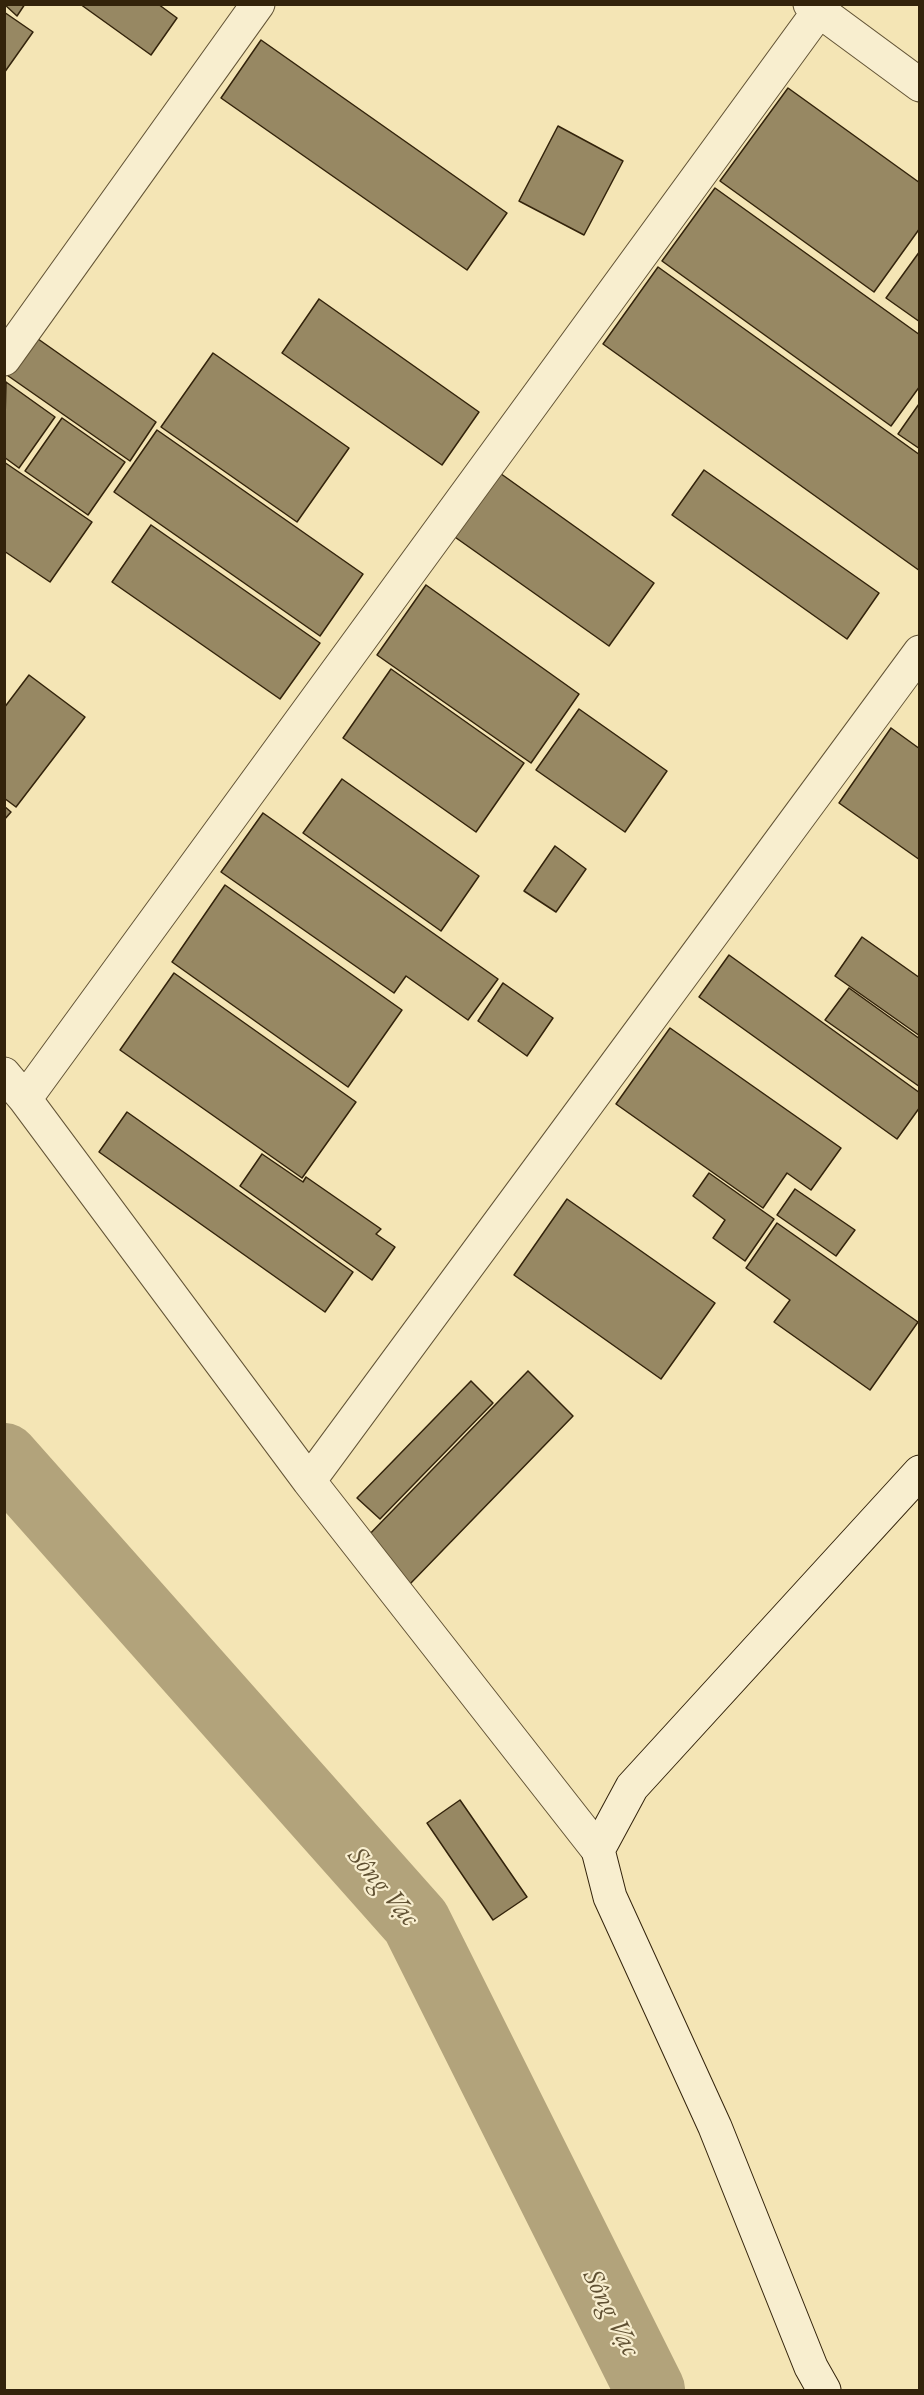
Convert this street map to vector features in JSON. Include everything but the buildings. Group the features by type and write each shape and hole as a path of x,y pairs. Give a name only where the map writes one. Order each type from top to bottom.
{"street":[{"path":"4,359 258,4"},
{"path":"25,1099 818,7 920,85"},
{"path":"309,1481 920,652"},
{"path":"4,1074 25,1099 309,1481 598,1850 610,1897 715,2127 811,2367 824,2391"},
{"path":"598,1850 632,1787 920,1472"}],"waterway":[{"name":"Sông Vạc","path":"4,1458 416,1922 650,2390"}]}
